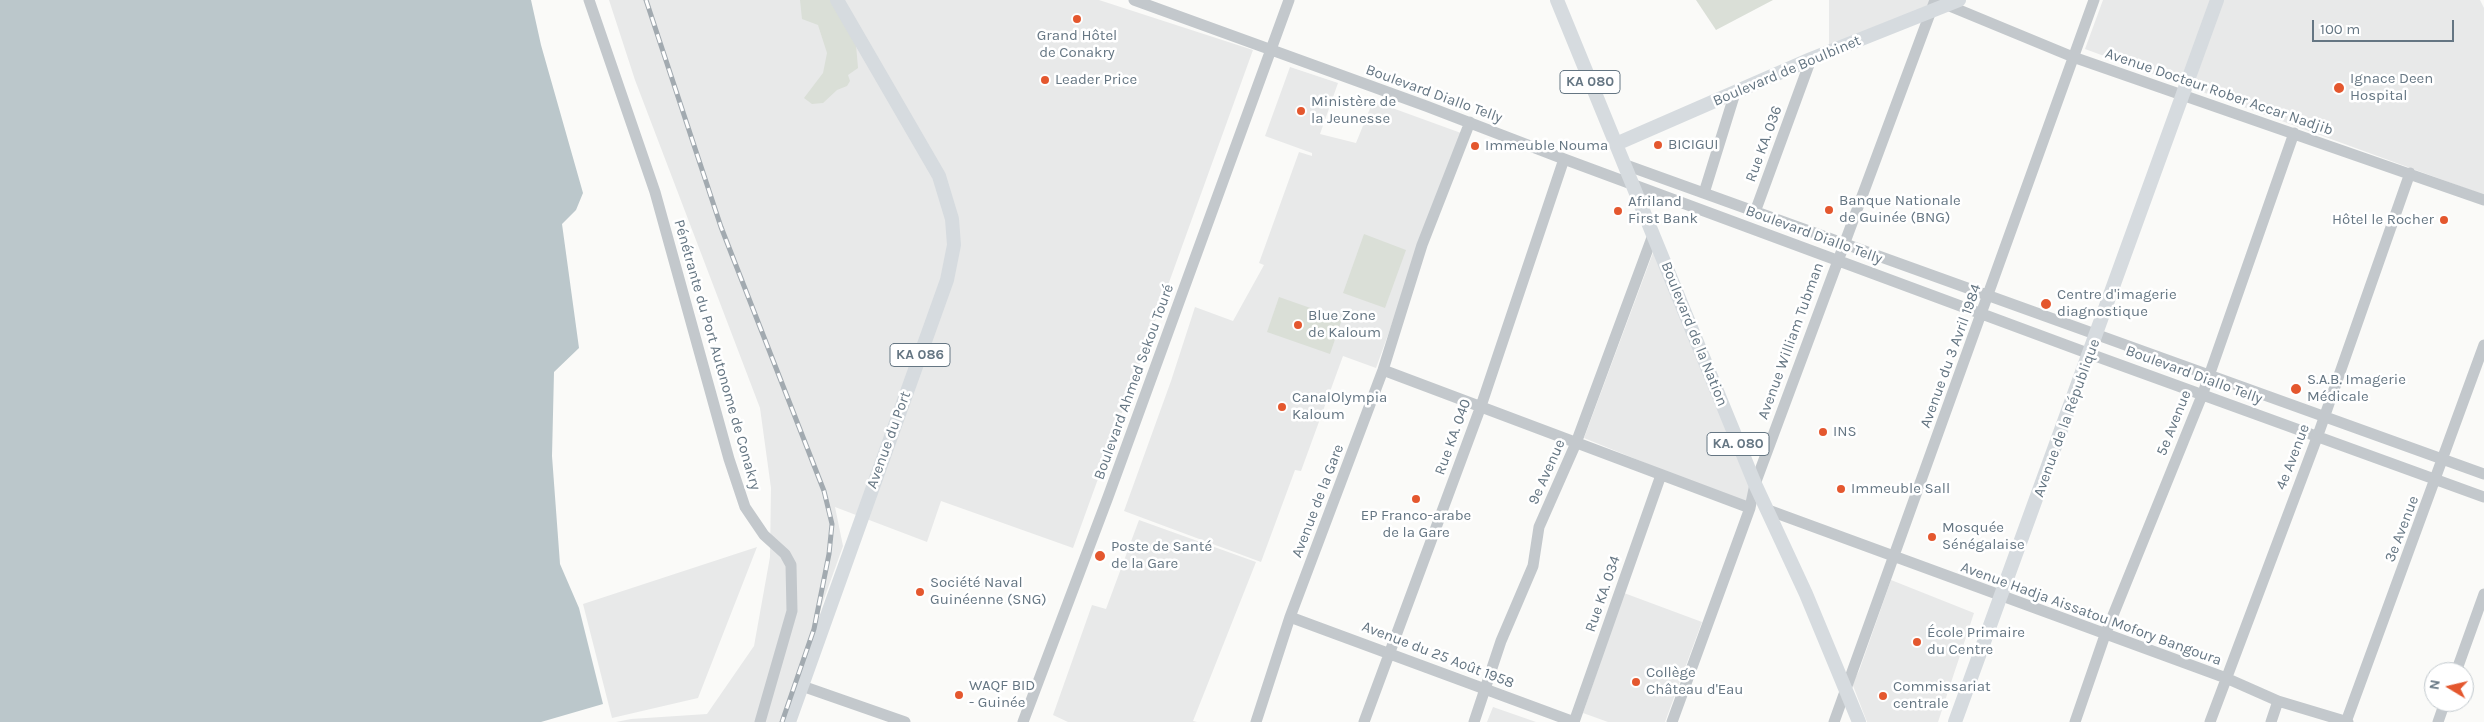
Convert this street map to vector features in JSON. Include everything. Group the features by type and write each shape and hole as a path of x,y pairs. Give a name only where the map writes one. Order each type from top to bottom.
{"main road":[{"name":"Avenue du Port","path":"789,722 947,280 954,245 952,219 939,176 837,0"},
{"name":"Boulevard de la Nation","path":"1557,0 1755,484 1768,510 1859,722"},
{"name":"Avenue de la République","path":"1955,722 2098,334 2217,0"},
{"name":"Boulevard de Boulbinet","path":"1616,144 1943,4"}],"street":[{"name":"Pénétrante du Port Autonome de Conakry","path":"590,0 655,192 729,458 745,508 764,535 785,554 791,565 792,611 760,722"},
{"name":"Boulevard Diallo Telly","path":"1134,0 1470,122 1564,159 1982,312 2090,354 2203,393 2484,496"},
{"name":"Boulevard Ahmed Sekou Touré","path":"1023,722 1289,0"},
{"name":"Avenue du 3 Avril 1984","path":"1834,722 2094,0"},
{"name":"Avenue Docteur Rober Accar Nadjib","path":"1943,4 2073,57 2484,200"},
{"name":"Avenue William Tubman","path":"1672,722 1750,508 1755,484 1837,260 1943,4"},
{"name":"Rue KA. 036","path":"1755,212 1811,59"},
{"path":"1704,193 1735,93"},
{"name":"Avenue de la Gare","path":"1256,722 1290,616 1383,370 1422,245 1470,122"},
{"name":"5e Avenue","path":"2075,722 2105,635 2203,393 2294,133"},
{"name":"Rue KA. 040","path":"1364,722 1481,406 1564,159"},
{"name":"Boulevard Diallo Telly","path":"1623,164 2484,474"},
{"name":"4e Avenue","path":"2210,722 2318,435 2410,173"},
{"name":"9e Avenue","path":"1474,722 1501,641 1533,566 1539,527 1576,443 1653,235"},
{"name":"3e Avenue","path":"2347,722 2484,345"},
{"path":"1383,370 1750,508"},
{"name":"Rue KA. 034","path":"1574,722 1661,475"},
{"name":"Avenue Hadja Aissatou Mofory Bangoura","path":"1768,510 1894,558 2226,678 2278,701 2347,722"},
{"path":"2460,662 2484,594"},
{"name":"Avenue du 25 Août 1958","path":"1290,616 1574,722"},
{"path":"802,686 904,722"},
{"path":"2271,722 2278,701"}],"shaded area":[{"path":"0,0 531,0 541,45 583,193 576,210 562,224 579,348 554,372 552,456 560,564 579,608 603,704 541,722 0,722"},
{"path":"609,0 1099,0 1253,50 1073,548 941,501 927,542 835,507 843,546 780,722 616,722 631,719 707,714 754,646 770,557 771,488 760,408 635,80"},
{"path":"800,0 840,0 856,45 858,68 848,75 850,81 847,86 837,90 823,103 812,104 804,98 823,73 827,53 818,25 802,19"},
{"path":"1696,0 1773,0 1716,30"},
{"path":"1829,0 1932,0 1930,6 1829,50"},
{"name":"Ignace Deen Hospital","path":"2103,0 2480,0 2484,8 2484,195 2085,49"},
{"path":"1290,67 1338,83 1320,134 1356,143 1373,101 1461,133 1376,368 1343,356 1301,471 1295,470 1261,562 1124,511 1171,381 1195,307 1233,321 1264,265 1259,263 1299,152 1312,156 1312,153 1265,136"},
{"path":"1364,234 1406,250 1385,308 1343,293"},
{"path":"1654,250 1752,493 1748,505 1584,438"},
{"path":"1279,297 1342,319 1330,354 1267,332"},
{"path":"1139,520 1256,562 1193,721 1197,722 1068,722 1053,715 1092,605 1106,609"},
{"path":"757,547 698,698 612,718 583,604"},
{"name":"École Primaire du Centre","path":"1891,580 1974,613 1938,722 1867,722 1852,683 1859,671"},
{"name":"Collège Château d'Eau","path":"1624,593 1702,622 1665,722 1608,722 1583,713"},
{"path":"1493,707 1536,722 1487,722"}],"railway":[{"path":"646,0 721,227 824,491 832,524 829,554 814,629 782,722"}],"place":[{"name":"Grand Hôtel de Conakry","path":"1077,19"},
{"name":"Leader Price","path":"1045,80"},
{"name":"Ignace Deen Hospital","path":"2339,88"},
{"name":"Ministère de la Jeunesse","path":"1301,111"},
{"name":"BICIGUI","path":"1658,145"},
{"name":"Immeuble Nouma","path":"1475,146"},
{"name":"Banque Nationale de Guinée (BNG)","path":"1829,210"},
{"name":"Afriland First Bank","path":"1618,211"},
{"name":"Hôtel le Rocher","path":"2444,220"},
{"name":"Centre d'imagerie diagnostique","path":"2046,304"},
{"name":"Blue Zone de Kaloum","path":"1298,325"},
{"name":"S.A.B. Imagerie Médicale","path":"2296,389"},
{"name":"CanalOlympia Kaloum","path":"1282,407"},
{"name":"INS","path":"1823,432"},
{"name":"Immeuble Sall","path":"1841,489"},
{"name":"EP Franco-arabe de la Gare","path":"1416,499"},
{"name":"Mosquée Sénégalaise","path":"1932,537"},
{"name":"Poste de Santé de la Gare","path":"1100,556"},
{"name":"Société Naval Guinéenne (SNG)","path":"920,592"},
{"name":"École Primaire du Centre","path":"1917,642"},
{"name":"Collège Château d'Eau","path":"1636,682"},
{"name":"WAQF BID - Guinée","path":"959,695"},
{"name":"Commissariat centrale","path":"1883,696"}]}
